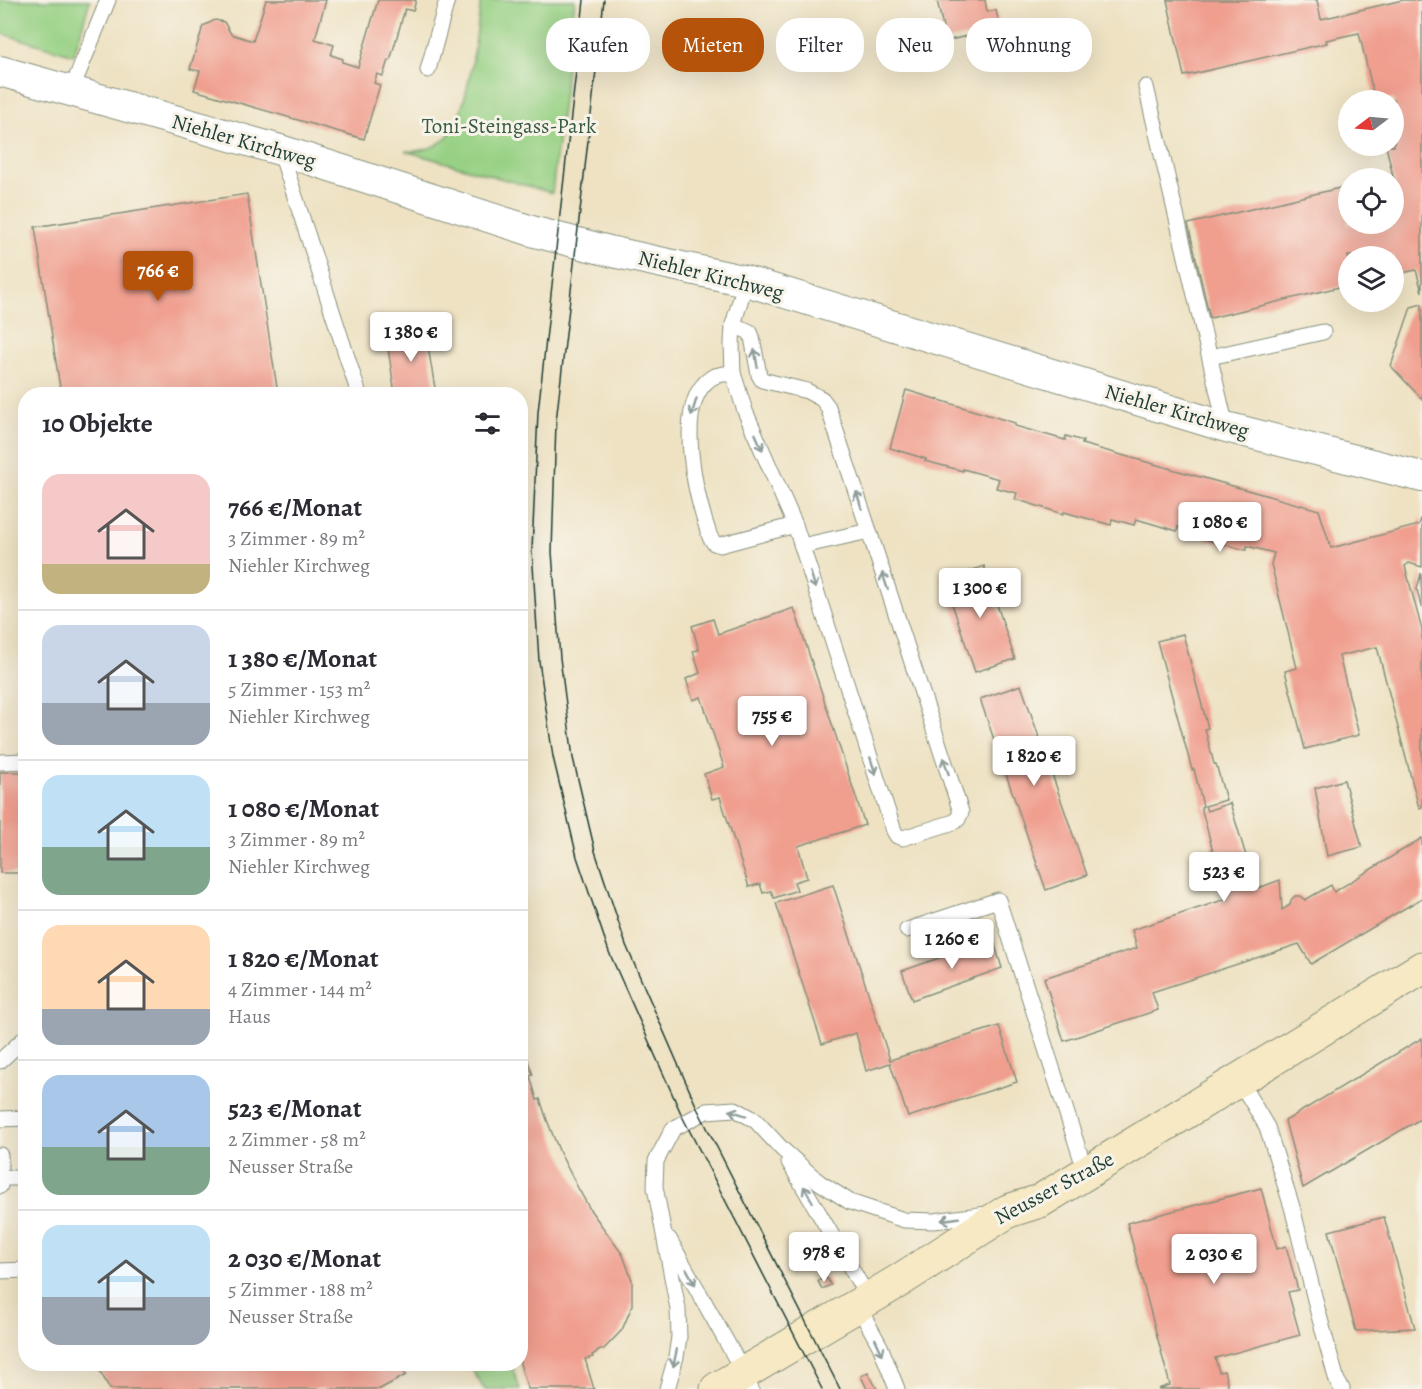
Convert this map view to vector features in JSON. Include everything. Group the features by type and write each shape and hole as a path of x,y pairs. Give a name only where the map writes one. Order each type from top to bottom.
{"main road":[{"name":"Neusser Straße","path":"737,1384 1008,1211 1040,1201 1422,968"}],"street":[{"name":"Niehler Kirchweg","path":"0,71 280,150 535,232 613,252 746,281 1226,427 1422,477"}],"lane":[{"path":"71,91 108,0"},
{"path":"428,70 447,0"},
{"path":"1146,87 1226,427"},
{"path":"280,150 357,387"},
{"path":"733,325 750,332 762,380 807,391 822,399 828,407 961,812 954,822 903,838 897,836 894,831 795,525 745,411 733,373 733,325 746,281"},
{"path":"1210,357 1323,332"},
{"path":"733,373 712,376 706,382 699,392 691,417 690,443 693,471 710,537 714,543 720,545 795,525"},
{"path":"802,546 869,531"},
{"path":"0,762 18,761"},
{"path":"907,930 998,900 1086,1173"},
{"path":"0,1061 18,1044"},
{"path":"1239,1080 1267,1127 1292,1207 1337,1381 1342,1389"},
{"path":"667,1389 679,1337 678,1310 655,1187 656,1161 673,1129 706,1111 735,1109 755,1120 782,1149 819,1182 850,1202 904,1220 934,1221 1008,1211"},
{"path":"0,1119 18,1118"},
{"path":"782,1149 864,1302 897,1389"},
{"path":"0,1155 0,1186"},
{"path":"1,1178 18,1178"},
{"path":"662,1226 737,1384"},
{"path":"0,1271 18,1270"}],"green space":[{"path":"0,0 90,0 74,55 0,33"},
{"name":"Toni-Steingass-Park","path":"481,0 575,0 573,18 546,18 546,72 566,72 552,193 405,151 418,151 436,145 451,132 462,107 474,54"},
{"path":"473,1371 514,1371 520,1389 484,1389"}],"building":[{"path":"266,0 326,0 315,39 334,45 331,55 343,59 342,62 358,67 378,0 416,0 413,11 405,9 390,61 388,60 383,76 377,74 374,83 380,85 364,139 194,90 200,71 190,69 203,26 215,20 224,22 231,34 253,41"},
{"path":"937,0 985,0 987,12 996,10 998,18 966,18 966,36 954,39 954,18 941,18"},
{"path":"1167,0 1317,0 1321,19 1403,0 1422,0 1422,292 1416,270 1404,273 1404,246 1338,246 1338,287 1210,318 1188,224 1338,188 1338,234 1404,234 1404,168 1391,168 1388,156 1404,156 1404,90 1373,90 1359,33 1326,40 1327,43 1184,76"},
{"path":"247,194 277,387 60,387 35,227"},
{"path":"1422,304 1422,399 1391,366 1411,307"},
{"path":"425,329 435,387 394,387 386,335"},
{"path":"906,390 1015,423 1015,426 1065,440 1066,436 1083,441 1082,444 1319,510 1331,548 1419,525 1422,516 1422,567 1409,563 1405,566 1422,630 1422,807 1419,808 1377,647 1339,656 1359,735 1305,749 1285,671 1297,668 1271,564 1274,553 1247,546 1246,550 1204,539 1205,534 1178,527 1177,531 1136,519 1134,525 1112,519 1111,525 1064,512 1063,514 1015,499 1017,493 996,488 999,479 925,461 926,459 890,448"},
{"path":"984,566 1015,659 975,672 944,580"},
{"path":"1421,573 1422,607 1417,589"},
{"path":"794,608 865,825 798,846 807,878 794,882 797,890 774,898 771,891 763,893 760,884 749,887 720,797 712,799 704,774 724,767 701,697 693,700 686,679 700,673 693,651 699,650 692,626 713,619 718,634"},
{"path":"1183,634 1208,728 1205,729 1214,764 1216,764 1226,800 1205,806 1207,811 1230,803 1256,889 1280,880 1282,910 1290,905 1295,896 1300,896 1305,900 1331,885 1334,892 1422,838 1422,898 1311,964 1299,944 1152,992 1158,1010 1064,1041 1044,978 1137,948 1132,930 1226,899 1201,807 1203,806 1194,769 1192,770 1157,641"},
{"path":"1021,685 1087,875 1046,890 980,699"},
{"path":"0,772 18,772 18,873 0,873"},
{"path":"1344,780 1362,847 1327,856 1315,788"},
{"path":"833,885 890,1060 999,1026 1017,1082 908,1117 890,1063 866,1071 856,1033 822,1044 776,903"},
{"path":"993,939 1002,968 912,1000 902,971"},
{"path":"1422,1038 1422,1118 1303,1188 1285,1121"},
{"path":"528,1061 537,1100 540,1099 560,1153 591,1211 623,1255 632,1280 632,1306 622,1330 603,1350 585,1359 594,1389 528,1389 522,1371 528,1371"},
{"path":"1261,1188 1277,1249 1286,1246 1298,1290 1288,1292 1300,1335 1215,1358 1219,1372 1224,1371 1229,1389 1158,1389 1170,1385 1127,1223"},
{"path":"1384,1217 1415,1328 1356,1331 1329,1231"},
{"path":"826,1277 831,1285 822,1289 818,1281"},
{"path":"100,1371 403,1371 406,1375 380,1389 110,1389"},
{"path":"868,1372 877,1389 867,1389 861,1376"}],"tram line":[{"path":"584,0 538,412 532,550 539,661 553,757 577,857 609,952 683,1118 822,1389"},
{"path":"604,0 556,422 552,552 560,658 573,758 595,851 626,945 698,1110 840,1389"}]}
